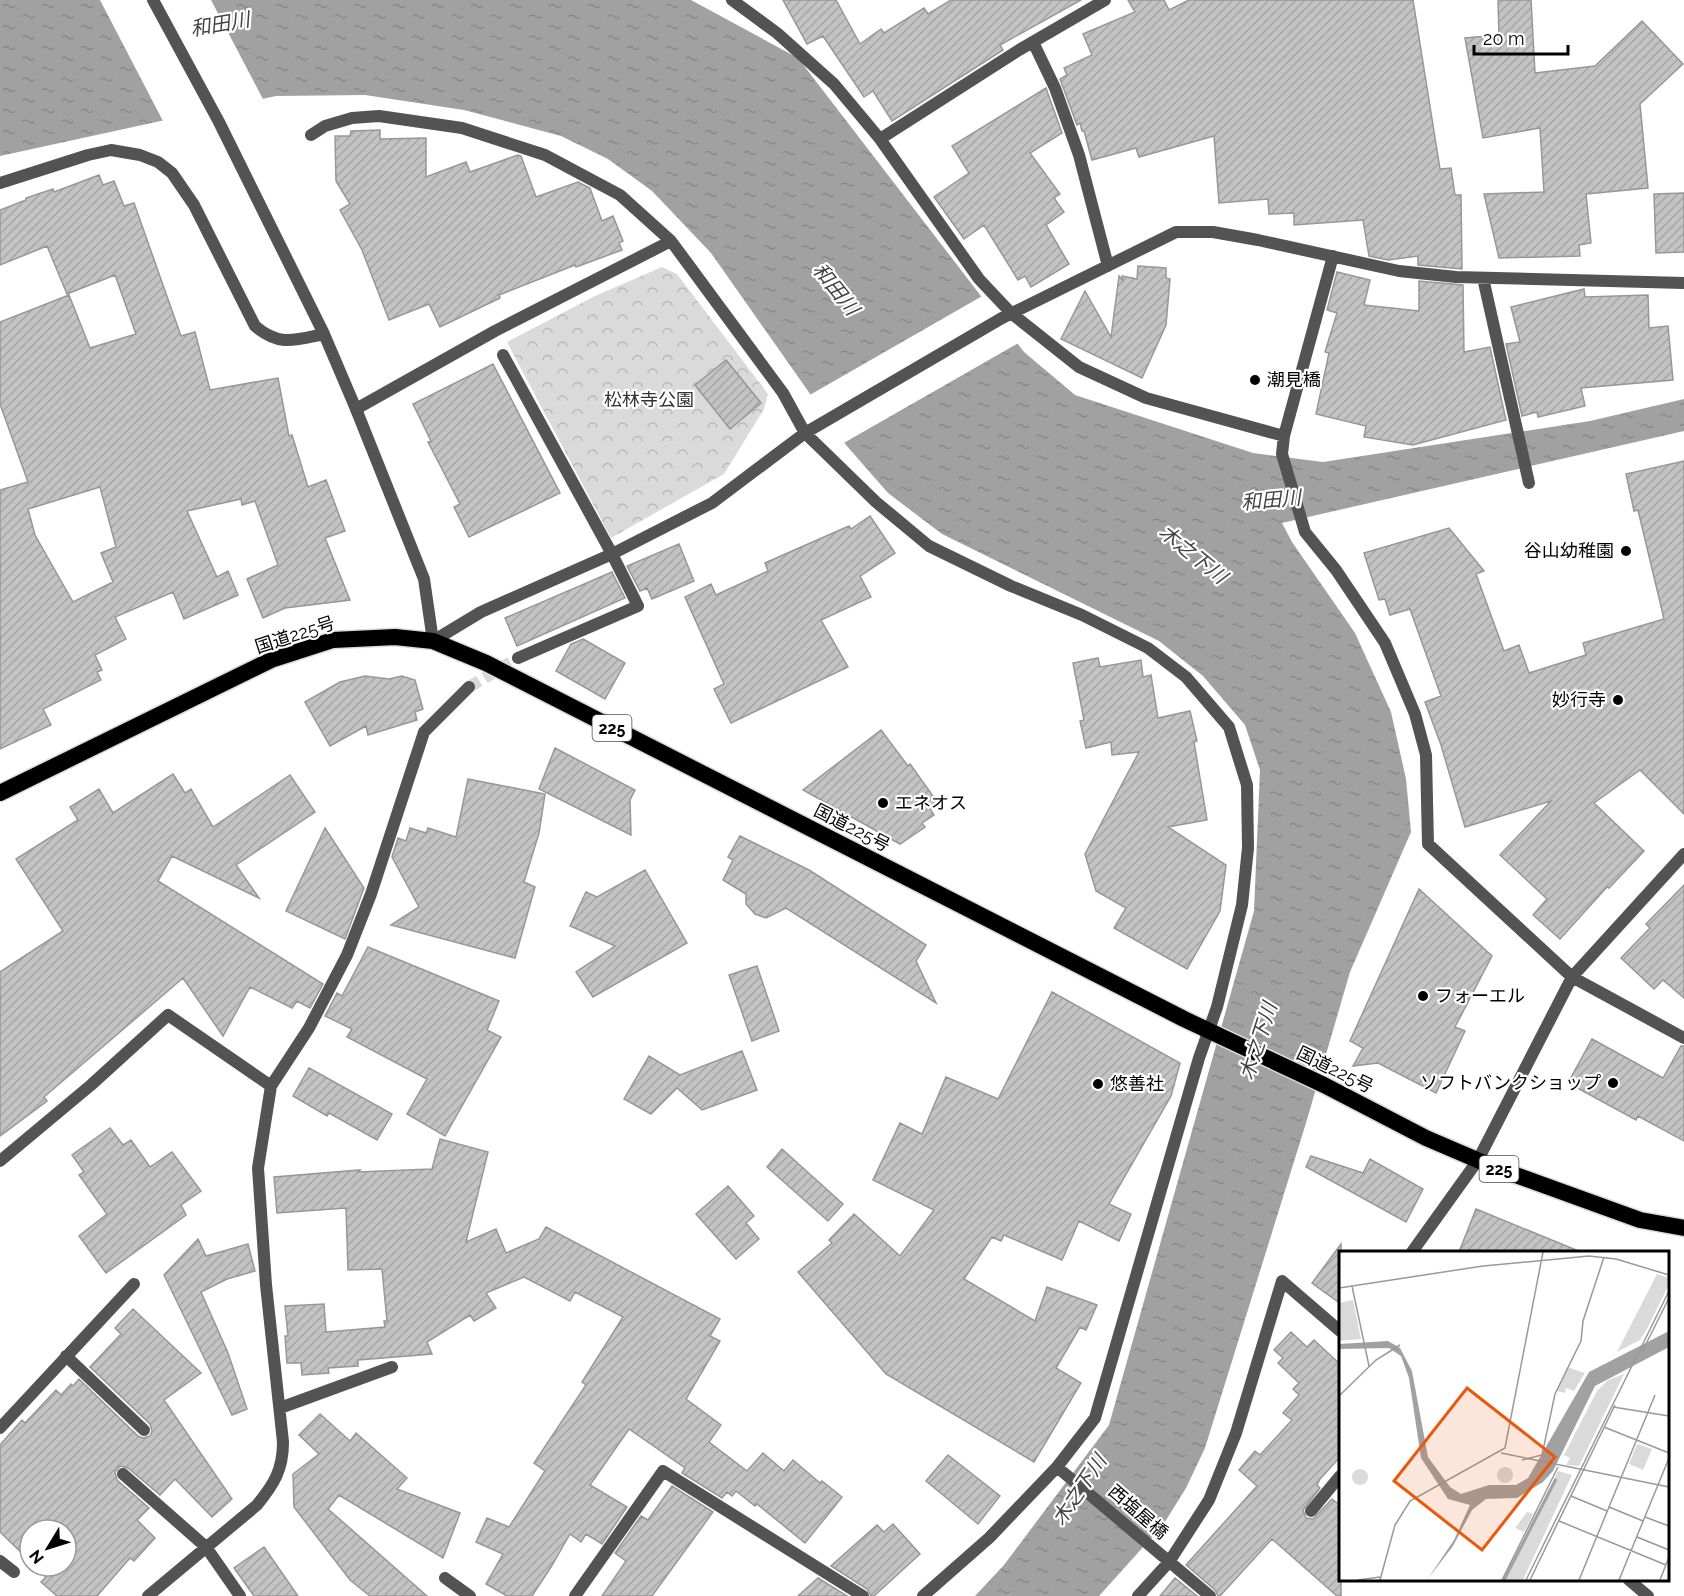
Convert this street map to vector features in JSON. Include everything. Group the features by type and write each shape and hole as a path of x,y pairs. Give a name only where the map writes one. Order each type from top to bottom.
{"highway":[{"name":"国道225号","path":"0,793 271,660 333,640 395,637 433,641 486,663 1212,1033 1324,1085 1426,1138 1478,1160 1640,1220 1684,1228"}],"street":[{"path":"153,0 219,122 324,334 424,579 433,641 481,612 612,554 712,503 818,425 1007,315 1176,232 1188,231 1258,240 1399,271 1456,277 1684,283"},
{"path":"732,0 777,33 834,84 880,139 1007,315 1079,367 1146,398 1284,436"},
{"path":"880,139 1104,0"},
{"path":"1033,42 1055,88 1079,155 1108,266"},
{"path":"311,135 324,126 352,118 379,116 462,128 545,155 620,195 671,241 783,393 805,433 876,502 928,546 1011,586 1082,615 1148,648 1186,677 1229,727 1247,785 1248,848 1242,905 1212,1033 1095,1418 1057,1467 989,1538 923,1596"},
{"path":"0,183 111,150 140,155 158,162 172,173 194,206 255,326 286,342 324,334"},
{"path":"356,409 495,331 671,241"},
{"path":"1333,256 1284,436 1282,453 1305,532 1336,570 1385,643 1415,714 1426,755 1428,844 1572,977 1684,1038"},
{"path":"1483,278 1528,479"},
{"path":"503,355 638,606 518,658"},
{"path":"148,1596 256,1505 274,1481 281,1467 283,1456 266,1285 258,1168 271,1086 309,1029 347,955 378,873 424,732 469,687"},
{"path":"1413,1251 1478,1160 1572,977 1684,854"},
{"path":"0,1161 91,1085 168,1015 271,1086"},
{"path":"1138,1596 1169,1562 1209,1500 1236,1433 1282,1281 1339,1329"},
{"path":"0,1428 134,1284"},
{"path":"66,1356 144,1430"},
{"path":"279,1408 392,1367"},
{"name":"西塩屋橋","path":"1057,1467 1210,1596"},
{"path":"575,1596 663,1471 863,1596"},
{"path":"123,1473 206,1547 240,1596"},
{"path":"1311,1511 1339,1478"},
{"path":"0,1561 14,1572"},
{"path":"446,1578 470,1596"},
{"path":"1630,1581 1648,1596"}],"green space":[{"name":"松林寺公園","path":"662,267 677,274 768,394 764,409 724,474 611,538 507,342 595,296"}],"water":[{"path":"0,0 691,0 798,58 1024,352 1075,395 1253,453 1323,462 1590,421 1684,399 1684,431 1282,523 1292,542 1355,633 1391,712 1406,779 1411,832 1350,972 1306,1123 1205,1448 1186,1488 1163,1525 1099,1596 975,1596 1004,1565 1109,1425 1254,911 1260,770 1245,725 1203,676 1159,641 942,534 888,493 846,445 711,253 652,191 608,159 561,136 464,110 365,95 276,96 0,156"}],"pier":[{"path":"100,0 211,0 264,101 164,123"},
{"path":"984,295 1020,342 842,444 808,396"}],"building":[{"path":"783,0 836,0 860,44 881,29 884,33 924,8 928,14 951,0 1081,0 1000,45 1003,50 892,121 873,91 864,97 823,36 807,44"},
{"path":"1128,0 1164,0 1169,10 1189,0 1413,0 1440,169 1451,168 1455,195 1461,195 1462,269 1418,265 1418,256 1388,260 1369,256 1363,220 1294,225 1294,213 1269,214 1268,199 1219,203 1214,136 1139,157 1136,148 1092,160 1084,131 1080,123 1077,125 1060,79 1067,75 1064,68 1092,55 1083,34 1135,12"},
{"path":"1498,0 1531,0 1535,73 1595,66 1642,21 1683,64 1640,104 1648,188 1586,194 1591,243 1579,245 1580,256 1499,258 1484,194 1544,192 1540,128 1483,138 1465,38 1499,35"},
{"path":"1046,88 1062,133 1030,153 1060,194 1054,198 1064,212 1046,225 1069,264 1031,287 1025,276 1018,280 984,225 964,239 934,197 969,173 952,146"},
{"path":"380,130 380,139 426,138 426,177 466,162 470,172 518,155 521,156 536,197 578,182 590,188 602,221 613,216 623,241 619,243 622,250 576,267 575,265 499,295 500,298 440,327 429,304 389,320 362,250 340,210 350,204 336,181 335,136 350,136 351,131"},
{"path":"99,175 103,185 114,181 124,206 134,203 181,336 195,332 210,390 278,378 289,436 292,435 308,487 326,480 345,531 325,538 350,600 285,608 263,618 247,579 278,565 255,501 242,505 241,499 187,511 217,577 228,571 238,595 184,619 173,592 115,617 126,639 95,655 102,670 97,672 101,680 43,709 51,725 0,749 0,490 28,482 0,404 0,322 69,295 90,348 136,334 115,275 67,294 47,246 0,265 0,210 53,189 54,192","holes":["100,487 116,547 101,553 113,582 73,602 35,535 28,509"]},
{"path":"1684,193 1684,252 1656,253 1654,194"},
{"path":"1138,266 1166,268 1166,278 1170,279 1166,325 1142,378 1061,339 1085,291 1111,337 1119,276 1123,281 1122,276 1137,279"},
{"path":"1337,272 1370,280 1364,305 1419,311 1419,281 1463,285 1464,352 1490,347 1506,420 1413,445 1364,437 1366,426 1316,414 1329,353 1325,352 1337,313 1327,310"},
{"path":"1584,289 1585,297 1648,295 1649,328 1668,326 1673,380 1581,388 1585,406 1538,417 1537,412 1522,416 1506,344 1520,342 1511,307"},
{"path":"726,360 761,403 730,429 695,385"},
{"path":"493,364 560,493 469,537 454,507 460,504 428,442 431,441 413,404"},
{"path":"1684,461 1684,814 1640,770 1594,803 1644,851 1609,888 1607,887 1560,939 1533,915 1547,899 1500,855 1551,801 1465,827 1441,745 1425,702 1441,696 1410,609 1390,615 1385,599 1379,600 1364,553 1449,528 1484,571 1476,574 1504,651 1519,645 1529,673 1586,655 1583,643 1664,619 1638,510 1634,511 1626,474"},
{"path":"870,516 895,553 860,576 871,597 821,620 848,667 731,723 714,689 724,684 685,597 711,584 716,595 768,571 765,563 849,526 851,529"},
{"path":"679,544 694,581 652,599 647,588 640,591 627,566"},
{"path":"612,572 625,598 517,646 505,618"},
{"path":"583,639 625,663 605,699 556,671 571,644"},
{"path":"1098,658 1100,667 1141,660 1143,677 1151,675 1158,718 1190,711 1197,741 1194,742 1207,820 1168,827 1226,865 1220,911 1187,969 1114,928 1126,908 1096,891 1085,854 1139,752 1112,755 1111,742 1086,748 1080,721 1084,720 1073,663"},
{"path":"365,676 389,679 402,676 415,680 423,709 415,712 417,720 368,735 366,726 330,746 305,702 340,682"},
{"path":"881,730 908,766 910,764 938,803 930,809 934,815 922,823 925,827 900,844 803,790"},
{"path":"555,748 635,790 630,800 631,835 539,789"},
{"path":"173,774 185,793 191,789 213,827 290,775 315,812 236,865 259,898 172,856 158,881 323,984 310,1008 297,1001 292,1008 250,987 223,1036 183,978 44,1097 47,1101 0,1136 0,972 63,931 16,859 78,820 70,807 99,789 113,813"},
{"path":"468,779 545,794 539,833 524,882 535,887 515,958 391,925 419,907 392,857 398,838 406,841 410,828 426,833 428,828 456,837"},
{"path":"325,828 364,888 345,939 286,911"},
{"path":"740,836 809,870 926,945 916,961 936,1003 786,908 766,918 755,914 746,904 746,894 723,880 733,860 728,857"},
{"path":"645,870 687,943 593,997 576,972 615,946 570,926 586,892 597,897"},
{"path":"1684,885 1684,998 1663,980 1654,989 1621,958 1650,928 1646,924"},
{"path":"1419,889 1492,956 1455,1027 1465,1031 1436,1093 1378,1063 1353,1066 1363,1048 1350,1041"},
{"path":"368,947 499,1001 487,1030 501,1037 445,1136 407,1114 427,1079 347,1037 352,1029 325,1016 337,993 342,996"},
{"path":"757,966 779,1031 752,1041 729,975"},
{"path":"1052,992 1180,1063 1171,1096 1109,1204 1131,1214 1119,1241 1079,1221 1062,1260 1004,1235 1001,1241 992,1237 964,1279 1035,1321 1047,1287 1097,1305 1086,1330 1080,1327 1056,1368 1081,1383 1034,1462 886,1374 798,1272 832,1243 829,1240 854,1214 900,1256 934,1210 873,1180 900,1123 922,1134 946,1077 998,1099"},
{"path":"1592,1039 1663,1078 1681,1046 1684,1046 1684,1141 1638,1116 1636,1120 1568,1083"},
{"path":"742,1051 757,1090 702,1110 677,1088 651,1114 624,1099 649,1056 680,1075"},
{"path":"309,1068 392,1114 377,1140 329,1113 327,1116 293,1096"},
{"path":"110,1128 123,1145 131,1140 150,1167 172,1152 201,1191 181,1205 186,1215 106,1273 79,1236 107,1214 79,1175 84,1172 72,1155"},
{"path":"440,1139 488,1152 466,1242 496,1229 506,1253 539,1239 546,1227 720,1319 710,1336 720,1341 686,1399 721,1425 709,1442 747,1471 763,1453 784,1471 793,1460 820,1483 822,1481 842,1497 805,1543 757,1504 755,1506 736,1491 732,1496 727,1492 722,1498 682,1473 685,1468 629,1429 590,1485 627,1507 602,1544 586,1534 581,1542 570,1534 532,1596 507,1596 486,1584 503,1554 476,1542 487,1518 509,1527 545,1471 534,1463 586,1385 582,1382 623,1317 575,1292 570,1301 524,1277 486,1293 496,1308 474,1321 470,1315 427,1342 432,1354 358,1360 358,1366 328,1368 329,1373 302,1375 301,1363 287,1363 285,1336 288,1336 285,1306 324,1304 326,1332 385,1327 384,1321 387,1321 382,1269 348,1270 346,1208 277,1213 274,1177 360,1170 358,1172 432,1169"},
{"path":"782,1149 843,1204 828,1221 767,1167"},
{"path":"1311,1156 1363,1173 1370,1159 1423,1189 1406,1222 1306,1167"},
{"path":"728,1186 754,1216 746,1223 759,1239 736,1259 696,1214"},
{"path":"1476,1209 1579,1251 1459,1251"},
{"path":"198,1239 206,1256 248,1244 255,1271 227,1279 201,1292 228,1353 247,1409 232,1415 164,1275"},
{"path":"1341,1244 1339,1303 1312,1283"},
{"path":"133,1309 201,1373 164,1400 232,1499 212,1517 175,1479 160,1495 128,1468 120,1466 115,1472 117,1480 149,1508 137,1520 155,1538 134,1561 130,1558 97,1596 57,1596 41,1582 45,1578 78,1578 78,1518 18,1518 18,1549 0,1532 0,1445 22,1420 25,1423 56,1390 61,1395 79,1379 138,1436 143,1438 150,1436 152,1431 150,1424 90,1367 121,1334 115,1328"},
{"path":"1291,1332 1307,1347 1314,1340 1339,1363 1339,1458 1320,1479 1317,1485 1320,1488 1303,1510 1306,1518 1313,1519 1332,1499 1339,1504 1341,1596 1337,1596 1272,1539 1220,1596 1186,1565 1257,1486 1239,1470 1255,1451 1260,1455 1292,1420 1283,1413 1299,1395 1293,1389 1299,1383 1278,1363 1283,1358 1274,1350"},
{"path":"320,1414 350,1441 356,1433 407,1478 397,1489 460,1513 443,1558 339,1495 328,1509 427,1596 370,1596 350,1580 294,1507 293,1474 319,1454 299,1435"},
{"path":"948,1455 1000,1496 978,1524 926,1481"},
{"path":"672,1486 713,1512 652,1596 602,1596 626,1561 615,1553 641,1516 648,1520"},
{"path":"893,1524 920,1554 874,1596 871,1596 867,1589 831,1566 877,1525 884,1532"},
{"path":"264,1547 298,1596 254,1596 234,1568"},
{"path":"818,1578 847,1596 798,1596"},
{"path":"1175,1578 1197,1596 1160,1596"}],"tunnel":[{"path":"469,687 518,658"}],"place":[{"name":"潮見橋","path":"1255,380"},
{"name":"谷山幼稚園","path":"1626,551"},
{"name":"妙行寺","path":"1618,700"},
{"name":"エネオス","path":"883,803"},
{"name":"フォーエル","path":"1423,996"},
{"name":"ソフトバンクショップ","path":"1613,1083"},
{"name":"悠善社","path":"1098,1084"}],"water label":[{"name":"和田川","path":"220,24"},
{"name":"和田川","path":"836,289"},
{"name":"和田川","path":"1271,500"},
{"name":"木之下川","path":"1193,554"},
{"name":"木之下川","path":"1258,1041"},
{"name":"木之下川","path":"1079,1490"}]}
